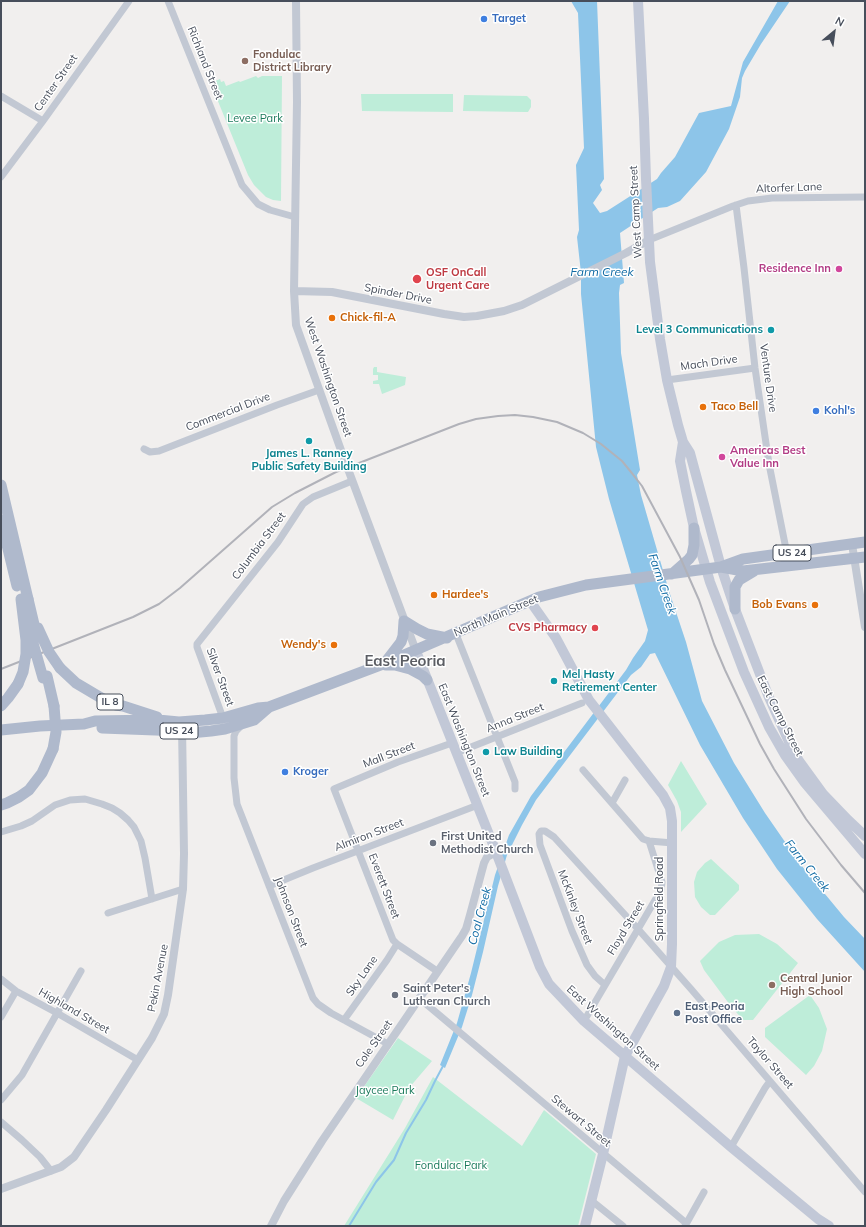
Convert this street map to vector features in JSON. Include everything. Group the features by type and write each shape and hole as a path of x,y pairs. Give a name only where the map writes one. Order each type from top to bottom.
{"main road":[{"name":"West Camp Street","path":"638,1 650,262 660,339 667,380 678,425 683,442 690,453 721,567"},
{"name":"West Camp Street","path":"683,442 680,461 694,528 706,570"},
{"name":"IL 8","path":"2,487 24,599 45,646 60,668 76,683 103,699 116,705 169,720"},
{"name":"IL 8","path":"1,520 24,599 52,706 50,749 42,773 29,790 19,797 1,805"},
{"path":"672,574 692,555 694,545 694,528"},
{"name":"North Main Street","path":"416,651 530,601 586,585 706,570 721,567 743,559 865,542"},
{"name":"North Main Street","path":"721,567 743,571 860,558"},
{"name":"East Camp Street","path":"721,567 774,711 795,755 823,794 865,836"},
{"name":"East Camp Street","path":"706,570 736,654 778,744 805,783 865,854"},
{"path":"735,608 735,587 739,580 755,570"},
{"path":"1,706 18,684 23,672 26,654 24,599"},
{"name":"Springfield Road","path":"530,601 556,638 580,685 599,713 665,798 672,816 671,965 666,982 625,1056 585,1226"},
{"path":"383,664 401,642 404,621 427,634 451,636"},
{"name":"US 24","path":"1,730 84,724 96,728 182,726 205,720 223,718 258,708 269,707 416,651"},
{"name":"East Washington Street","path":"416,651 546,980 584,1021 731,1147 818,1219 829,1226"},
{"path":"383,664 395,665 410,669 427,680"},
{"name":"US 24","path":"169,720 182,726 190,733 211,731 225,729 254,720 269,707"},
{"path":"84,724 95,721 169,720"},
{"name":"IL 8","path":"1,799 12,796 30,780 41,766 50,749"}],"street":[{"name":"Center Street","path":"1,177 43,121 128,1"},
{"name":"Richland Street","path":"168,1 242,185 258,204 270,210 295,217"},
{"name":"West Washington Street","path":"296,1 297,102 294,291 296,325 416,651"},
{"path":"1,96 43,121"},
{"name":"Altorfer Lane","path":"649,240 748,201 772,198 865,197"},
{"name":"Venture Drive","path":"736,205 755,368 769,464 787,554"},
{"name":"Spinder Drive","path":"294,291 332,292 444,314 464,317 477,316 504,311 522,305 649,240"},
{"name":"Mach Drive","path":"667,380 755,368"},
{"name":"Commercial Drive","path":"144,449 150,452 158,451 319,390"},
{"name":"Columbia Street","path":"197,644 278,542 303,504 312,497 352,480"},
{"path":"852,544 860,558 865,627"},
{"path":"451,636 497,737 515,782 515,789"},
{"name":"Silver Street","path":"197,644 223,718"},
{"name":"Anna Street","path":"456,753 582,703"},
{"name":"Johnson Street","path":"246,722 238,728 234,734 235,793 237,804 313,998 324,1009 388,1044"},
{"name":"Pekin Avenue","path":"1,1189 66,1164 78,1152 138,1060 158,1026 166,1008 183,890 184,854 182,726"},
{"path":"211,731 220,731 228,735 234,749"},
{"name":"Mall Street","path":"334,789 398,762 452,743"},
{"path":"583,770 643,839 673,844"},
{"path":"612,803 625,780"},
{"name":"Everett Street","path":"334,789 391,935 397,944 437,971"},
{"path":"4,831 32,821 55,805 70,800 85,800 112,808 128,820 134,827 141,841 152,899"},
{"name":"Almiron Street","path":"269,886 478,805"},
{"name":"Taylor Street","path":"541,831 545,831 554,837 671,965 865,1192"},
{"name":"McKinley Street","path":"541,831 539,834 540,845 572,931 587,965 595,976 605,985"},
{"name":"Floyd Street","path":"584,1021 658,895 662,882 649,841"},
{"name":"Cole Street","path":"271,1226 284,1201 322,1141 466,929 484,863 487,857 498,856"},
{"path":"108,913 183,890"},
{"name":"Sky Lane","path":"344,1020 397,944"},
{"path":"1,1100 22,1075 81,971"},
{"name":"Highland Street","path":"1,979 16,991 138,1060"},
{"path":"1,1017 16,991"},
{"name":"Stewart Street","path":"419,998 686,1225"},
{"path":"731,1147 770,1081"},
{"path":"1,1122 40,1156 51,1170"},
{"path":"686,1225 704,1192"},
{"path":"592,1201 623,1226"}],"green space":[{"name":"Levee Park","path":"256,76 258,78 262,76 282,76 281,201 266,197 254,185 248,175 211,84 220,79 221,82 224,81 226,86"},
{"path":"361,94 453,94 453,112 362,111"},
{"path":"464,95 527,96 531,100 531,107 528,112 463,111"},
{"path":"374,367 377,367 377,372 406,377 405,385 382,394 379,384 373,384 373,381 378,380 378,375 373,375"},
{"path":"681,761 707,804 681,832 681,812 668,785"},
{"path":"711,859 739,885 739,890 715,915 710,915 701,907 695,897 694,882 697,872"},
{"path":"759,934 777,944 798,963 753,1020 743,1020 704,970 700,961 719,942 735,935"},
{"path":"810,995 819,1008 827,1029 822,1051 814,1066 806,1075 765,1037 765,1028"},
{"name":"Jaycee Park","path":"398,1038 432,1061 409,1088 393,1120 356,1098"},
{"name":"Fondulac Park","path":"433,1077 522,1146 544,1110 596,1154 578,1226 344,1226 405,1128"}],"water":[{"name":"Farm Creek","path":"571,1 597,1 604,179 600,185 602,190 593,203 600,213 607,211 657,179 675,157 699,113 731,106 743,62 778,1 790,1 745,71 742,78 740,97 729,129 706,172 680,201 667,207 658,208 620,233 624,283 620,285 619,293 621,353 640,470 637,475 641,495 669,591 686,642 702,701 734,763 765,813 801,865 844,917 865,939 865,972 817,919 777,869 743,818 700,745 655,653 650,654 641,667 631,675 536,800 507,855 498,886 472,995 462,1027 445,1068 440,1065 457,1023 495,875 509,835 531,796 626,670 645,641 648,630 609,499 596,447 577,237 579,230 576,165 584,148 578,13"}],"waterway":[{"name":"Coal Creek","path":"349,1226 376,1182 394,1160 406,1133 426,1100 443,1066"}],"railway":[{"path":"1,669 133,617 159,604 180,588 272,507 295,493 336,472 459,424 476,419 515,415 557,422 583,433 601,444 622,461 642,486 680,557 699,600 714,644 725,670 760,744 806,819 841,865 865,893"}],"place":[{"name":"Target","path":"484,19"},
{"name":"Fondulac District Library","path":"245,61"},
{"name":"Residence Inn","path":"839,269"},
{"name":"OSF OnCall Urgent Care","path":"417,279"},
{"name":"Chick-fil-A","path":"332,318"},
{"name":"Level 3 Communications","path":"771,330"},
{"name":"Taco Bell","path":"703,407"},
{"name":"Kohl's","path":"816,411"},
{"name":"James L. Ranney Public Safety Building","path":"309,441"},
{"name":"Americas Best Value Inn","path":"722,457"},
{"name":"Hardee's","path":"434,595"},
{"name":"Bob Evans","path":"815,605"},
{"name":"CVS Pharmacy","path":"595,628"},
{"name":"Wendy's","path":"334,645"},
{"name":"Mel Hasty Retirement Center","path":"554,681"},
{"name":"Law Building","path":"486,752"},
{"name":"Kroger","path":"285,772"},
{"name":"First United Methodist Church","path":"433,843"},
{"name":"Central Junior High School","path":"772,985"},
{"name":"Saint Peter's Lutheran Church","path":"395,995"},
{"name":"East Peoria Post Office","path":"677,1013"}],"district":[{"name":"East Peoria","path":"405,661"}]}
